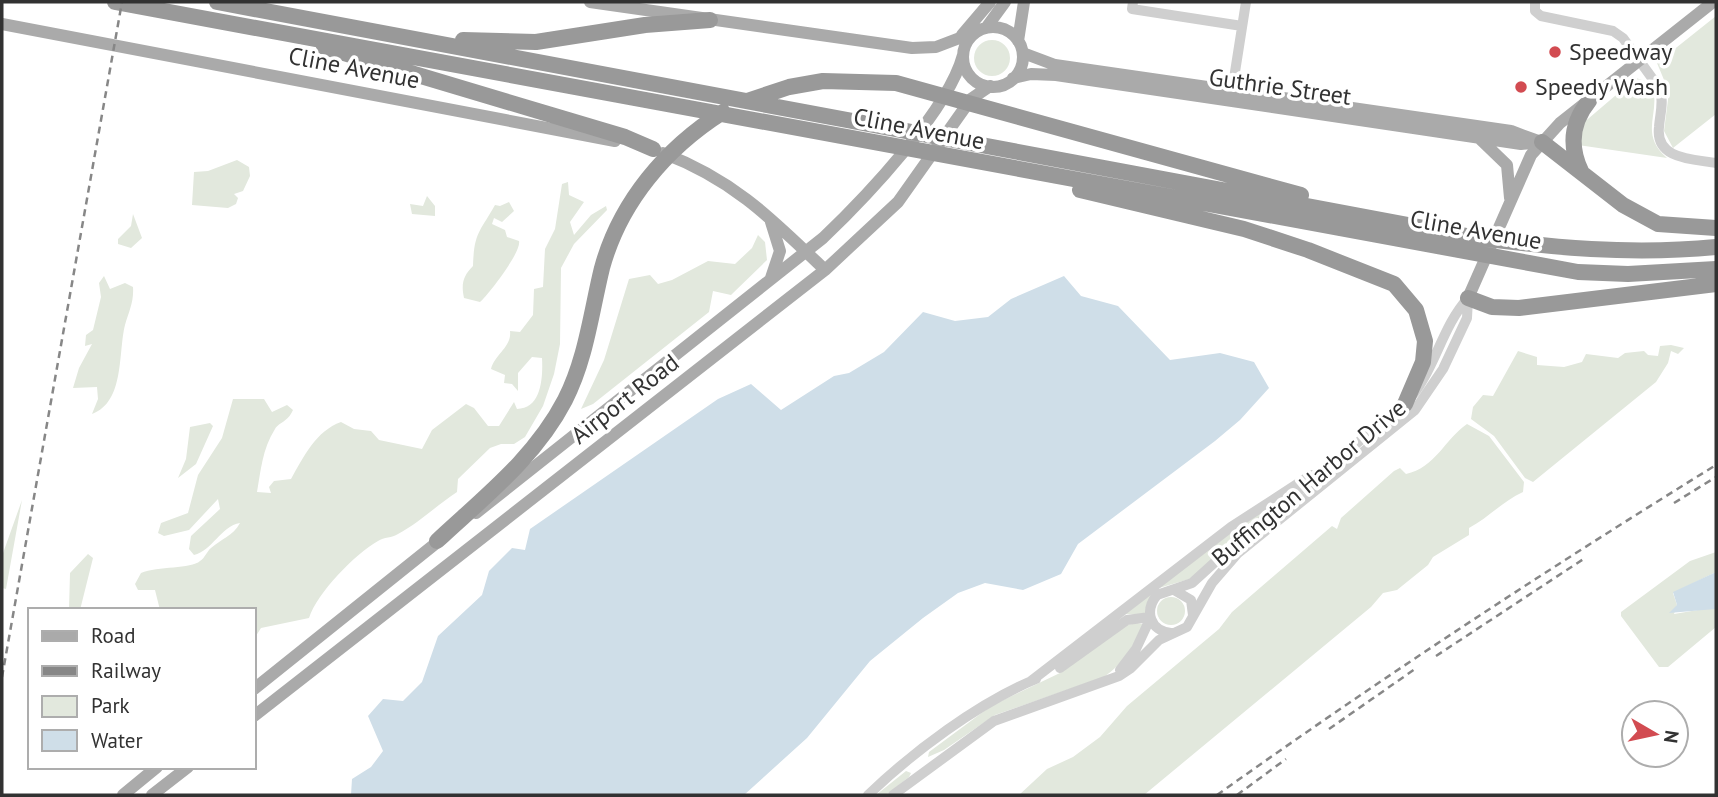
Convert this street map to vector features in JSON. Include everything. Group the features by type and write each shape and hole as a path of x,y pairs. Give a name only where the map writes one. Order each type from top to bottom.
{"highway":[{"name":"Cline Avenue","path":"116,2 986,165 1046,173 1578,272 1639,273 1716,269"},
{"name":"Cline Avenue","path":"218,2 1467,236 1520,244 1612,251 1716,247"},
{"path":"323,22 497,44 536,42 645,25 710,20"},
{"path":"261,28 625,137 653,149"},
{"path":"437,541 525,458 556,416 578,370 609,247 628,207 648,178 679,144 709,121 750,100 789,87 850,79 916,88 1394,221"},
{"path":"1581,171 1573,150 1573,136 1589,101"},
{"path":"1542,142 1623,205 1658,224 1716,228"},
{"path":"986,165 1009,173 1244,229 1394,284 1416,310 1424,341 1423,362 1405,404"},
{"path":"1468,298 1492,307 1519,308 1716,284"}],"main road":[{"path":"590,2 912,48 936,47 982,29 1003,28 1021,47"},
{"path":"957,40 990,2"},
{"path":"1005,2 982,29 968,40 963,55 969,75 981,84 1004,85 1021,69 1024,2"},
{"path":"1468,298 1531,155 1560,123 1713,2"},
{"name":"Cline Avenue","path":"2,22 653,149 715,175 770,218 825,270"},
{"name":"Guthrie Street","path":"1021,47 1055,65 1232,91 1407,122 1479,138 1521,144 1542,142"},
{"name":"Airport Road","path":"256,687 437,541 494,500 806,253 888,171 951,85 963,55"},
{"name":"Guthrie Street","path":"1013,78 1031,74 1056,75 1407,122 1520,133 1542,142"},
{"name":"Airport Road","path":"256,714 825,270 898,201 971,99 990,86"},
{"path":"1479,138 1507,165 1510,205"},
{"path":"765,286 775,270 780,251 770,218"},
{"path":"288,662 300,679"},
{"path":"123,795 155,769"},
{"path":"152,795 185,769"}],"street":[{"path":"1232,91 1246,2"},
{"path":"1535,2 1536,15 1607,28 1623,38 1660,89 1658,133 1665,149 1675,156 1716,163"},
{"path":"1132,5 1242,26"},
{"name":"Buffington Harbor Drive","path":"1171,589 1192,583 1246,534 1405,404 1422,385 1456,312 1468,298"},
{"name":"Buffington Harbor Drive","path":"1193,615 1212,583 1238,554 1415,410 1443,369 1467,318 1468,298"},
{"path":"1031,681 1231,527 1352,448"},
{"path":"893,795 994,721 1106,682 1131,668 1159,640 1187,627 1193,615 1191,600 1185,594 1171,589 1163,591 1152,601 1150,618 1136,649 1106,682"},
{"path":"1150,618 1160,630 1174,634"},
{"path":"867,795 971,713 996,697 1075,659 1127,620 1150,618"}],"green space":[{"path":"1716,16 1716,114 1673,148 1664,131 1669,92 1657,63"},
{"path":"992,40 1005,45 1010,58 1005,71 992,76 979,71 974,58 979,45"},
{"path":"1636,78 1651,83 1654,93 1652,130 1658,149 1667,158 1578,145 1582,124"},
{"path":"237,160 249,167 250,176 243,191 234,194 238,198 236,204 228,208 192,205 194,172 208,171"},
{"path":"568,182 569,195 584,202 570,222 574,235 591,215 606,206 607,210 574,244 561,268 560,344 554,374 543,406 525,437 514,444 501,444 490,448 458,479 457,492 406,530 380,540 359,555 328,586 309,618 261,628 256,636 256,608 160,608 155,590 138,590 135,584 141,573 196,564 240,523 227,529 206,549 194,555 189,549 191,536 220,509 218,499 189,530 164,536 158,533 161,523 188,513 198,475 222,438 233,399 264,399 272,412 287,405 293,410 275,429 265,452 257,492 271,493 269,487 274,481 291,479 306,453 324,431 341,422 354,429 371,431 379,440 422,449 432,430 466,404 474,408 488,426 499,426 514,402 517,409 532,404 539,390 542,358 532,357 518,373 518,391 512,384 504,383 505,375 491,369 508,342 510,331 520,332 533,315 534,289 543,287 545,249 555,229 562,184"},
{"path":"427,196 435,206 435,216 412,214 410,204 423,206"},
{"path":"509,202 514,211 502,222 494,218 492,224 505,230 507,237 519,241 519,246 497,282 480,302 464,298 464,280 473,266 479,233 495,205"},
{"path":"133,214 142,238 131,248 118,244 118,239 131,226"},
{"path":"758,235 765,242 767,260 731,295 713,291 709,312 593,404 581,409 604,360 629,279 650,275 658,284 672,280 708,261 735,264 752,248"},
{"path":"104,276 110,289 125,283 133,287 133,297 125,325 115,388 103,408 92,414 98,399 97,387 73,388 79,368 92,344 85,346 86,335 93,330 101,297 99,283"},
{"path":"1660,346 1684,348 1678,354 1671,351 1668,363 1656,382 1533,482 1525,478 1494,436 1471,419 1473,407 1483,395 1493,396 1518,351 1537,357 1537,365 1564,367 1582,362 1586,354 1618,358 1625,353 1644,351 1648,355 1658,356"},
{"path":"210,423 213,426 196,464 178,478 186,459 190,427"},
{"path":"1467,424 1489,436 1524,482 1523,492 1469,528 1469,535 1433,557 1428,565 1397,590 1383,593 1371,607 1144,795 1019,795 1047,769 1073,757 1100,737 1127,706 1219,629 1232,612 1332,526 1337,529 1341,518 1394,471 1400,468 1406,474 1425,466"},
{"path":"1302,485 1193,578 1159,588 1151,595 1145,615 1124,614 1209,547"},
{"path":"22,500 6,589 2,588 2,556"},
{"path":"1716,552 1716,572 1673,593 1677,605 1674,614 1716,607 1716,627 1668,667 1659,667 1621,616 1621,612 1690,561"},
{"path":"88,554 93,558 80,608 69,608 70,573"},
{"path":"1171,597 1181,601 1185,611 1181,621 1171,625 1161,621 1157,611 1161,601"},
{"path":"1143,624 1132,647 1123,660 1104,677 995,715 944,750 928,757 929,752 991,706 1062,672 1123,626"},
{"path":"906,771 911,773 909,777 886,795 876,795"}],"water":[{"path":"1064,276 1081,296 1118,306 1170,360 1220,353 1254,362 1269,388 1240,420 1215,441 1078,544 1061,574 1023,590 985,583 958,593 870,661 807,738 744,795 351,795 352,779 371,767 383,751 368,716 383,699 403,701 422,682 438,636 482,595 489,571 512,548 525,550 530,529 718,399 751,384 781,410 834,376 849,373 884,352 923,312 955,321 988,317 1011,299"},
{"path":"1716,572 1715,609 1669,613 1677,605 1673,592"}],"railway":[{"path":"2,677 122,2"},
{"path":"1217,795 1464,626 1716,465"},
{"path":"1674,503 1716,477"},
{"path":"1436,656 1585,558"},
{"path":"1329,729 1415,669"},
{"path":"1237,795 1286,759"}],"place":[{"name":"Speedway","path":"1555,52"},
{"name":"Speedy Wash","path":"1521,87"}]}
